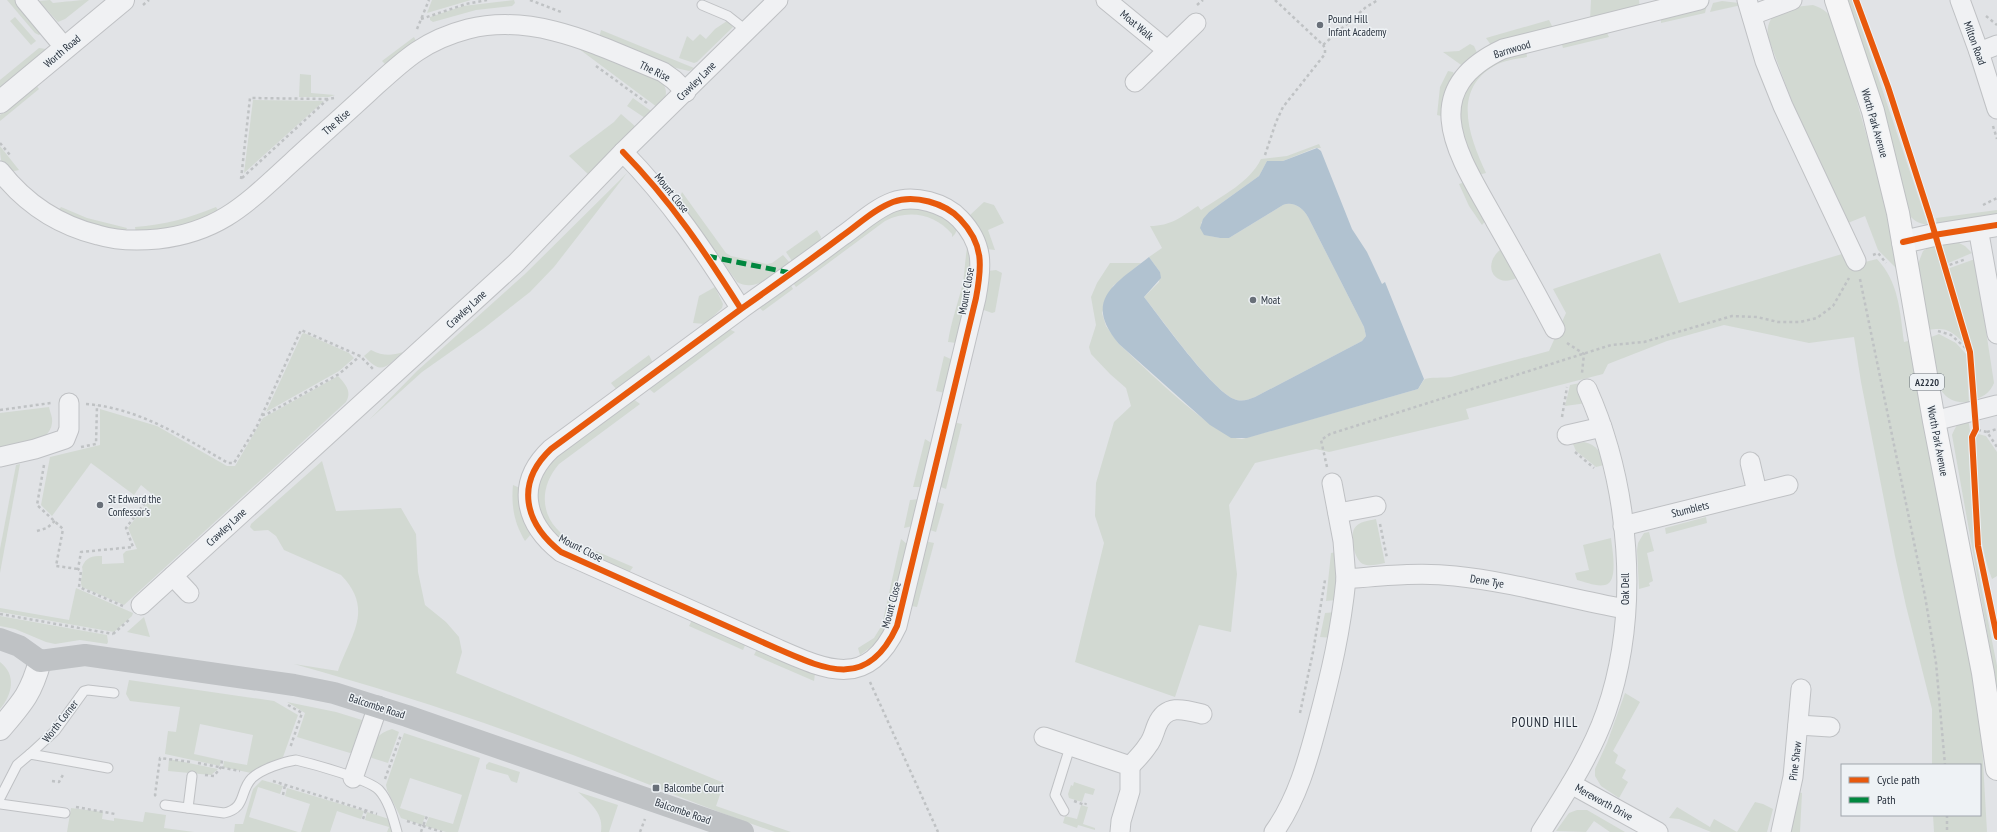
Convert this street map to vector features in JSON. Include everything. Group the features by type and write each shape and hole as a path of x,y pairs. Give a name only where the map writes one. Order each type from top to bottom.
{"main road":[{"name":"Worth Park Avenue","path":"1836,0 1873,111 1892,183 1934,421 1983,673 1997,769"},
{"path":"0,639 19,646 40,661"},
{"name":"Balcombe Road","path":"40,661 85,655 294,685 334,693 407,716 720,828 743,832"}],"street":[{"path":"25,0 65,48"},
{"name":"Worth Road","path":"0,102 124,0"},
{"name":"Crawley Lane","path":"139,608 278,478 391,378 516,263 623,152 686,92 778,0"},
{"name":"Moat Walk","path":"1106,0 1167,50"},
{"name":"Barnwood","path":"1555,329 1496,221 1469,176 1457,151 1452,131 1451,119 1451,106 1456,90 1474,65 1502,49 1699,0"},
{"path":"1792,0 1749,8 1765,61 1783,106 1856,261"},
{"name":"Milton Road","path":"1960,0 1979,52 1997,109"},
{"path":"1135,82 1196,23"},
{"name":"The Rise","path":"7,166 19,192 32,204 62,222 91,234 122,240 164,238 200,230 227,217 254,196 386,77 423,46 468,29 485,26 535,27 571,35 663,72 686,92"},
{"path":"1979,52 1997,45"},
{"name":"Mount Close","path":"623,152 669,203 707,256 742,309"},
{"name":"Mount Close","path":"920,200 945,208 966,226 979,249 981,264 976,298 897,626 885,648 863,667 833,669 814,664 778,649 561,552 542,534 535,523 529,499 529,486 532,474 539,460 551,449 742,309 868,217 892,202 920,200"},
{"path":"1903,242 1934,235 1985,220 1997,334"},
{"name":"Oak Dell","path":"1541,832 1571,784 1605,713 1615,682 1622,651 1626,609 1623,526 1615,472 1602,427 1587,389"},
{"path":"0,457 48,445 65,438 68,434 69,403"},
{"path":"1934,421 1997,405"},
{"path":"1567,435 1602,427"},
{"path":"1750,462 1757,492"},
{"path":"1278,831 1294,797 1313,741 1335,659 1342,623 1346,579 1343,540 1332,483"},
{"name":"Stumblets","path":"1623,526 1788,484"},
{"path":"1338,513 1376,506"},
{"name":"Dene Tye","path":"1346,579 1391,575 1427,574 1464,577 1626,609"},
{"path":"173,576 189,593"},
{"path":"0,729 25,701 35,681 40,661"},
{"name":"Pine Shaw","path":"1781,832 1793,777 1801,689"},
{"path":"353,778 378,706"},
{"path":"1120,832 1121,820 1130,791 1130,766 1148,746 1161,718 1166,712 1180,709 1202,714"},
{"path":"1798,725 1830,728"},
{"path":"1044,737 1130,766"},
{"name":"Mereworth Drive","path":"1571,784 1658,832"}],"lane":[{"path":"702,5 728,16 747,31"},
{"name":"Worth Corner","path":"0,798 17,765 55,731 84,691 88,690 114,693"},
{"path":"1064,811 1055,795 1070,747"},
{"name":"Worth Corner","path":"30,754 108,768"},
{"path":"165,805 224,812 231,811 240,803 247,785 253,778 287,761 296,760 371,784 379,790 393,817 397,832"},
{"path":"188,808 192,776"},
{"path":"0,804 64,813"}],"path":[{"path":"423,46 416,31 429,0"},
{"path":"421,19 466,4 487,0"},
{"path":"1265,155 1274,127 1283,107 1325,54 1325,48 1274,0"},
{"path":"1323,46 1366,6 1378,0"},
{"path":"592,63 662,115"},
{"path":"254,196 241,184 250,98 328,99"},
{"path":"0,143 7,166"},
{"path":"1985,220 1997,198"},
{"path":"1934,235 1946,273"},
{"path":"1332,483 1325,462 1321,440 1330,434 1454,393 1611,345 1644,342 1732,316 1757,317 1778,322 1800,322 1817,318 1833,306 1847,285 1856,261"},
{"path":"1856,261 1925,596 1936,663 1944,764"},
{"path":"1555,329 1570,346 1584,354"},
{"path":"0,410 69,403 97,405 140,416 158,423 228,463 234,463 262,415 301,330 360,356 339,374 267,414 262,415"},
{"path":"1965,338 1970,359"},
{"path":"1584,354 1581,366 1583,380 1587,389"},
{"path":"1972,437 1976,429 1974,410"},
{"path":"1976,429 1987,432 1997,430"},
{"path":"1987,432 1997,447"},
{"path":"48,445 37,505 63,529 56,566 78,569"},
{"path":"108,658 113,634 125,625 139,608 79,587 81,571 78,569 81,552 134,547 126,528 150,496"},
{"path":"1376,506 1391,575"},
{"path":"37,530 47,528 56,521"},
{"path":"1299,720 1314,645 1326,573"},
{"path":"0,614 113,634"},
{"path":"863,667 938,832"},
{"path":"282,701 302,713 287,761"},
{"path":"379,790 385,778 407,716"},
{"path":"192,776 198,774 214,776 221,767 222,760"},
{"path":"261,773 267,780 442,832"},
{"path":"283,795 285,785"},
{"path":"64,813 66,806 115,814"},
{"path":"363,819 366,810"},
{"path":"421,832 427,816"},
{"path":"1946,816 1947,832"}],"shaded area":[{"path":"7,0 17,0 44,31 39,35 35,33"},
{"path":"50,0 53,3 89,0 65,19 58,22 39,1"},
{"path":"432,0 471,0 427,13"},
{"path":"514,0 515,3 512,6 476,10 433,22 430,20 430,17 463,6"},
{"path":"1591,0 1639,0 1640,9 1590,20"},
{"path":"1846,0 1852,0 1928,225 1911,218 1907,212"},
{"path":"1722,1 1739,3 1742,7 1737,6 1710,12 1713,3"},
{"path":"1707,5 1705,13 1661,23 1661,15"},
{"path":"1813,5 1826,12 1835,23 1884,198 1898,270 1878,250 1865,216 1848,223 1800,123 1768,37 1770,20 1775,15 1788,9"},
{"path":"15,17 36,41 31,45 10,21"},
{"path":"1549,20 1553,28 1491,45 1486,38"},
{"path":"727,21 733,27 697,62 694,63 679,58 687,36 693,41 700,34 706,39 715,29"},
{"path":"601,30 694,68 689,71 676,68 599,38"},
{"path":"1607,33 1609,37 1563,48 1561,41"},
{"path":"414,37 417,43 387,66 382,61"},
{"path":"571,43 661,80 666,91 665,98 657,107"},
{"path":"1470,44 1474,46 1478,55 1464,67 1443,52 1459,51"},
{"path":"39,48 46,49 43,55 0,90 0,80"},
{"path":"1526,49 1527,57 1506,61 1494,66 1481,76 1472,88 1468,102 1470,130 1474,145 1486,173 1478,175 1464,144 1458,105 1465,87 1490,61"},
{"path":"1448,71 1453,72 1455,76 1445,114 1441,116 1437,115 1440,87"},
{"path":"300,74 311,75 311,93 335,95 329,97 299,97"},
{"path":"36,85 39,89 0,121 0,115"},
{"path":"633,98 651,111 645,118 627,106"},
{"path":"253,100 324,101 244,173"},
{"path":"621,114 636,127 590,176 569,156 614,122"},
{"path":"1319,144 1321,148 1315,148 1283,161 1267,161 1259,176 1209,212 1201,223 1210,236 1229,238 1283,205 1290,204 1301,208 1308,217 1364,327 1366,336 1362,341 1255,397 1237,400 1224,393 1200,368 1144,297 1159,282 1160,272 1149,257 1162,248 1150,226 1170,223 1198,206 1201,210 1243,182 1261,159 1287,156"},
{"path":"0,146 19,170 13,171 5,168 1,161"},
{"path":"627,173 554,267 530,292 483,329 422,372 369,420 417,371 525,274"},
{"path":"1465,182 1487,219 1482,225 1469,206 1459,184"},
{"path":"682,192 726,253 731,256 767,264 772,263 783,255 790,263 765,281 758,284 744,285 737,282 679,200"},
{"path":"984,202 994,205 1004,223 988,230 995,250 987,249 969,216"},
{"path":"911,206 938,211 958,227 955,234 952,237 952,234 945,227 930,218 912,215 894,217 885,221 796,287 791,280 880,215"},
{"path":"61,207 87,218 127,228 124,234 57,212"},
{"path":"216,207 219,212 185,228 136,234 135,227 156,225"},
{"path":"1997,210 1997,218 1937,225 1936,218"},
{"path":"817,230 821,237 820,241 792,261 786,252"},
{"path":"1955,241 1965,246 1972,253 1946,264 1940,242"},
{"path":"968,243 974,263 957,343 948,342 963,283"},
{"path":"1934,244 1964,343 1956,335 1948,331 1940,329 1928,330 1918,264 1923,251"},
{"path":"1501,249 1518,277 1510,280 1503,280 1497,278 1493,274 1491,269 1492,262"},
{"path":"1660,253 1679,303 1842,254 1849,266 1877,259 1890,277 1894,287 1904,342 1908,341 1980,708 1987,832 1934,832 1933,816 1981,816 1981,764 1932,764 1932,709 1895,556 1861,382 1854,337 1809,343 1724,325 1667,341 1608,364 1603,374 1466,409 1469,419 1329,452 1316,449 1255,463 1229,505 1237,574 1231,632 1199,625 1175,697 1075,662 1104,543 1095,516 1096,483 1114,422 1131,406 1126,388 1091,354 1089,347 1096,325 1091,297 1097,283 1110,263 1141,263 1113,286 1102,313 1106,326 1119,344 1197,414 1230,436 1242,439 1418,389 1427,378 1451,377 1549,351 1566,313 1553,289"},
{"path":"1975,259 1994,383 1987,393 1976,399 1972,351 1947,269"},
{"path":"996,270 1002,273 995,312 992,313 981,309 988,271"},
{"path":"789,282 793,289 763,311 756,305"},
{"path":"715,287 723,304 722,308 705,324 693,323 699,296"},
{"path":"727,328 735,332 654,393 647,387"},
{"path":"304,333 349,353 354,358 339,371 266,412 302,334"},
{"path":"1939,334 1956,343 1966,354 1969,402 1957,401 1947,397 1941,390 1934,370 1931,337"},
{"path":"371,350 387,355 403,352 388,365 380,367 375,366 364,356"},
{"path":"649,355 653,363 617,390 611,383"},
{"path":"944,356 953,360 945,393 936,391"},
{"path":"338,376 346,385 348,391 348,398 346,402 124,605 82,587 82,567 87,559 102,556 102,564 124,563 123,554 126,551 137,549 128,528 153,495 141,485 134,495 91,463 52,516 41,505 50,457 100,445 100,409 157,426 227,466 235,466 263,418"},
{"path":"1580,383 1587,403 1565,406 1570,385"},
{"path":"632,398 640,404 559,464 551,475 546,487 546,509 550,519 557,529 566,537 578,543 571,548 560,542 546,526 537,503 538,482 553,455"},
{"path":"49,407 52,423 50,430 45,436 31,443 0,450 0,413"},
{"path":"1968,418 1970,431 1968,440 1974,550 1997,666 1997,687 1952,435 1958,424"},
{"path":"953,422 962,424 946,489 938,486"},
{"path":"1978,434 1986,436 1997,452 1997,576 1992,579 1983,545 1978,510 1975,439"},
{"path":"925,439 933,444 922,487 913,487"},
{"path":"1584,442 1592,445 1598,450 1604,465 1596,467 1576,451 1573,444"},
{"path":"322,461 336,511 401,508 416,534 418,572 425,605 446,622 459,637 462,652 456,673 724,783 716,806 791,832 775,832 485,723 390,692 294,664 338,671 357,623 357,600 351,588 341,575 284,550 276,536 268,530 254,531 250,527 251,524"},
{"path":"20,464 0,573 0,549 16,465"},
{"path":"513,485 520,488 532,533 525,541 518,527 514,514 512,500"},
{"path":"919,499 913,526 904,528 910,500"},
{"path":"934,501 944,504 936,532 927,529"},
{"path":"1706,517 1707,523 1666,534 1665,528"},
{"path":"1376,519 1385,563 1366,565 1357,558 1352,538 1353,533 1358,524"},
{"path":"1649,532 1654,551 1647,553 1653,581 1649,583 1650,586 1639,589 1638,543 1644,533"},
{"path":"1611,538 1614,564 1612,578 1609,583 1605,585 1598,585 1577,580 1575,573 1589,570 1583,545"},
{"path":"901,539 908,545 890,621 878,642 860,655 858,648 874,638 882,625"},
{"path":"925,541 934,543 917,607 911,606"},
{"path":"596,551 633,567 628,574 594,559"},
{"path":"1336,552 1337,600 1326,601 1331,553"},
{"path":"76,588 133,613 132,616 114,632 0,612 0,608 69,620"},
{"path":"1336,612 1333,638 1320,637 1325,613"},
{"path":"0,616 107,635 108,642 107,644 80,640 55,644 46,642 15,629 0,626"},
{"path":"144,617 150,637 127,632"},
{"path":"692,620 746,643 743,650 689,626"},
{"path":"757,649 812,671 815,674 814,681 754,655"},
{"path":"0,662 9,673 11,685 7,698 0,709"},
{"path":"129,680 274,701 298,715 283,757 251,773 223,767 224,761 247,765 253,735 200,724 194,754 221,760 220,766 165,754 168,731 176,732 180,707 130,701 126,694"},
{"path":"1625,693 1640,702 1613,751 1618,755 1615,763 1626,770 1622,778 1628,782 1619,798 1601,786 1595,776 1595,769 1607,743"},
{"path":"287,702 336,712 362,720 363,725 355,752 350,753 297,737 305,713"},
{"path":"392,729 399,732 388,763 372,758 368,754 374,741 383,733"},
{"path":"404,733 480,758 458,832 446,832 425,826 429,817 453,824 462,795 410,778 400,808 425,816 422,825 401,818 386,785"},
{"path":"169,759 218,769 211,775 168,771"},
{"path":"489,762 520,772 517,783 511,781 508,775 486,769 486,765"},
{"path":"262,780 283,786 280,794 258,787 249,817 298,832 234,832 235,824 243,824 253,789"},
{"path":"1074,782 1095,789 1093,795 1085,793 1082,802 1069,798 1068,794 1071,785 1073,786"},
{"path":"287,788 364,811 361,819 337,811 330,832 301,832 310,804 285,796"},
{"path":"578,792 618,805 609,832 601,832 600,820 596,809"},
{"path":"1797,792 1802,793 1800,832 1787,832"},
{"path":"1755,802 1773,809 1767,832 1737,832"},
{"path":"1081,805 1088,807 1083,824 1095,828 1095,830 1078,825 1077,828 1063,823 1065,816 1077,819"},
{"path":"1677,807 1710,827 1714,819 1737,832 1711,832 1679,819 1669,818"},
{"path":"71,808 103,812 102,819 114,821 114,818 143,822 145,812 166,815 164,828 194,832 67,832"},
{"path":"1577,810 1587,810 1625,832 1610,832 1594,821 1586,832 1556,831 1569,813"},
{"path":"367,812 389,819 392,832 387,832 389,827 365,820"}],"water":[{"path":"1317,148 1321,151 1352,229 1367,252 1382,284 1385,282 1424,379 1418,389 1247,438 1231,438 1210,425 1119,344 1108,329 1103,316 1103,304 1107,294 1115,285 1149,257 1160,272 1161,278 1144,297 1200,368 1224,393 1234,399 1239,400 1247,400 1255,397 1362,341 1366,336 1364,327 1308,217 1301,208 1290,204 1283,205 1229,238 1204,235 1200,228 1203,219 1209,212 1259,176 1267,161 1283,161"}],"marked path":[{"path":"707,256 791,273"}],"cycle path":[{"path":"1856,0 1888,87 1930,217 1970,352 1976,429 1972,437 1978,546 1997,637"},
{"path":"623,152 657,189 672,208 714,267 741,309 551,449 540,462 532,475 529,489 529,502 532,516 548,541 561,552 814,664 830,668 845,669 860,667 873,659 886,646 897,626 976,298 980,266 977,247 968,228 954,213 946,208 938,204 919,200 910,199 893,202 873,213 805,264 741,309"},
{"path":"1903,242 1934,235 1997,225"}],"place":[{"name":"Pound Hill Infant Academy","path":"1320,25"},
{"name":"Moat","path":"1253,300"},
{"name":"St Edward the Confessor's","path":"100,505"},
{"name":"Balcombe Court","path":"656,788"}],"district":[{"name":"POUND HILL","path":"1545,722"}]}
